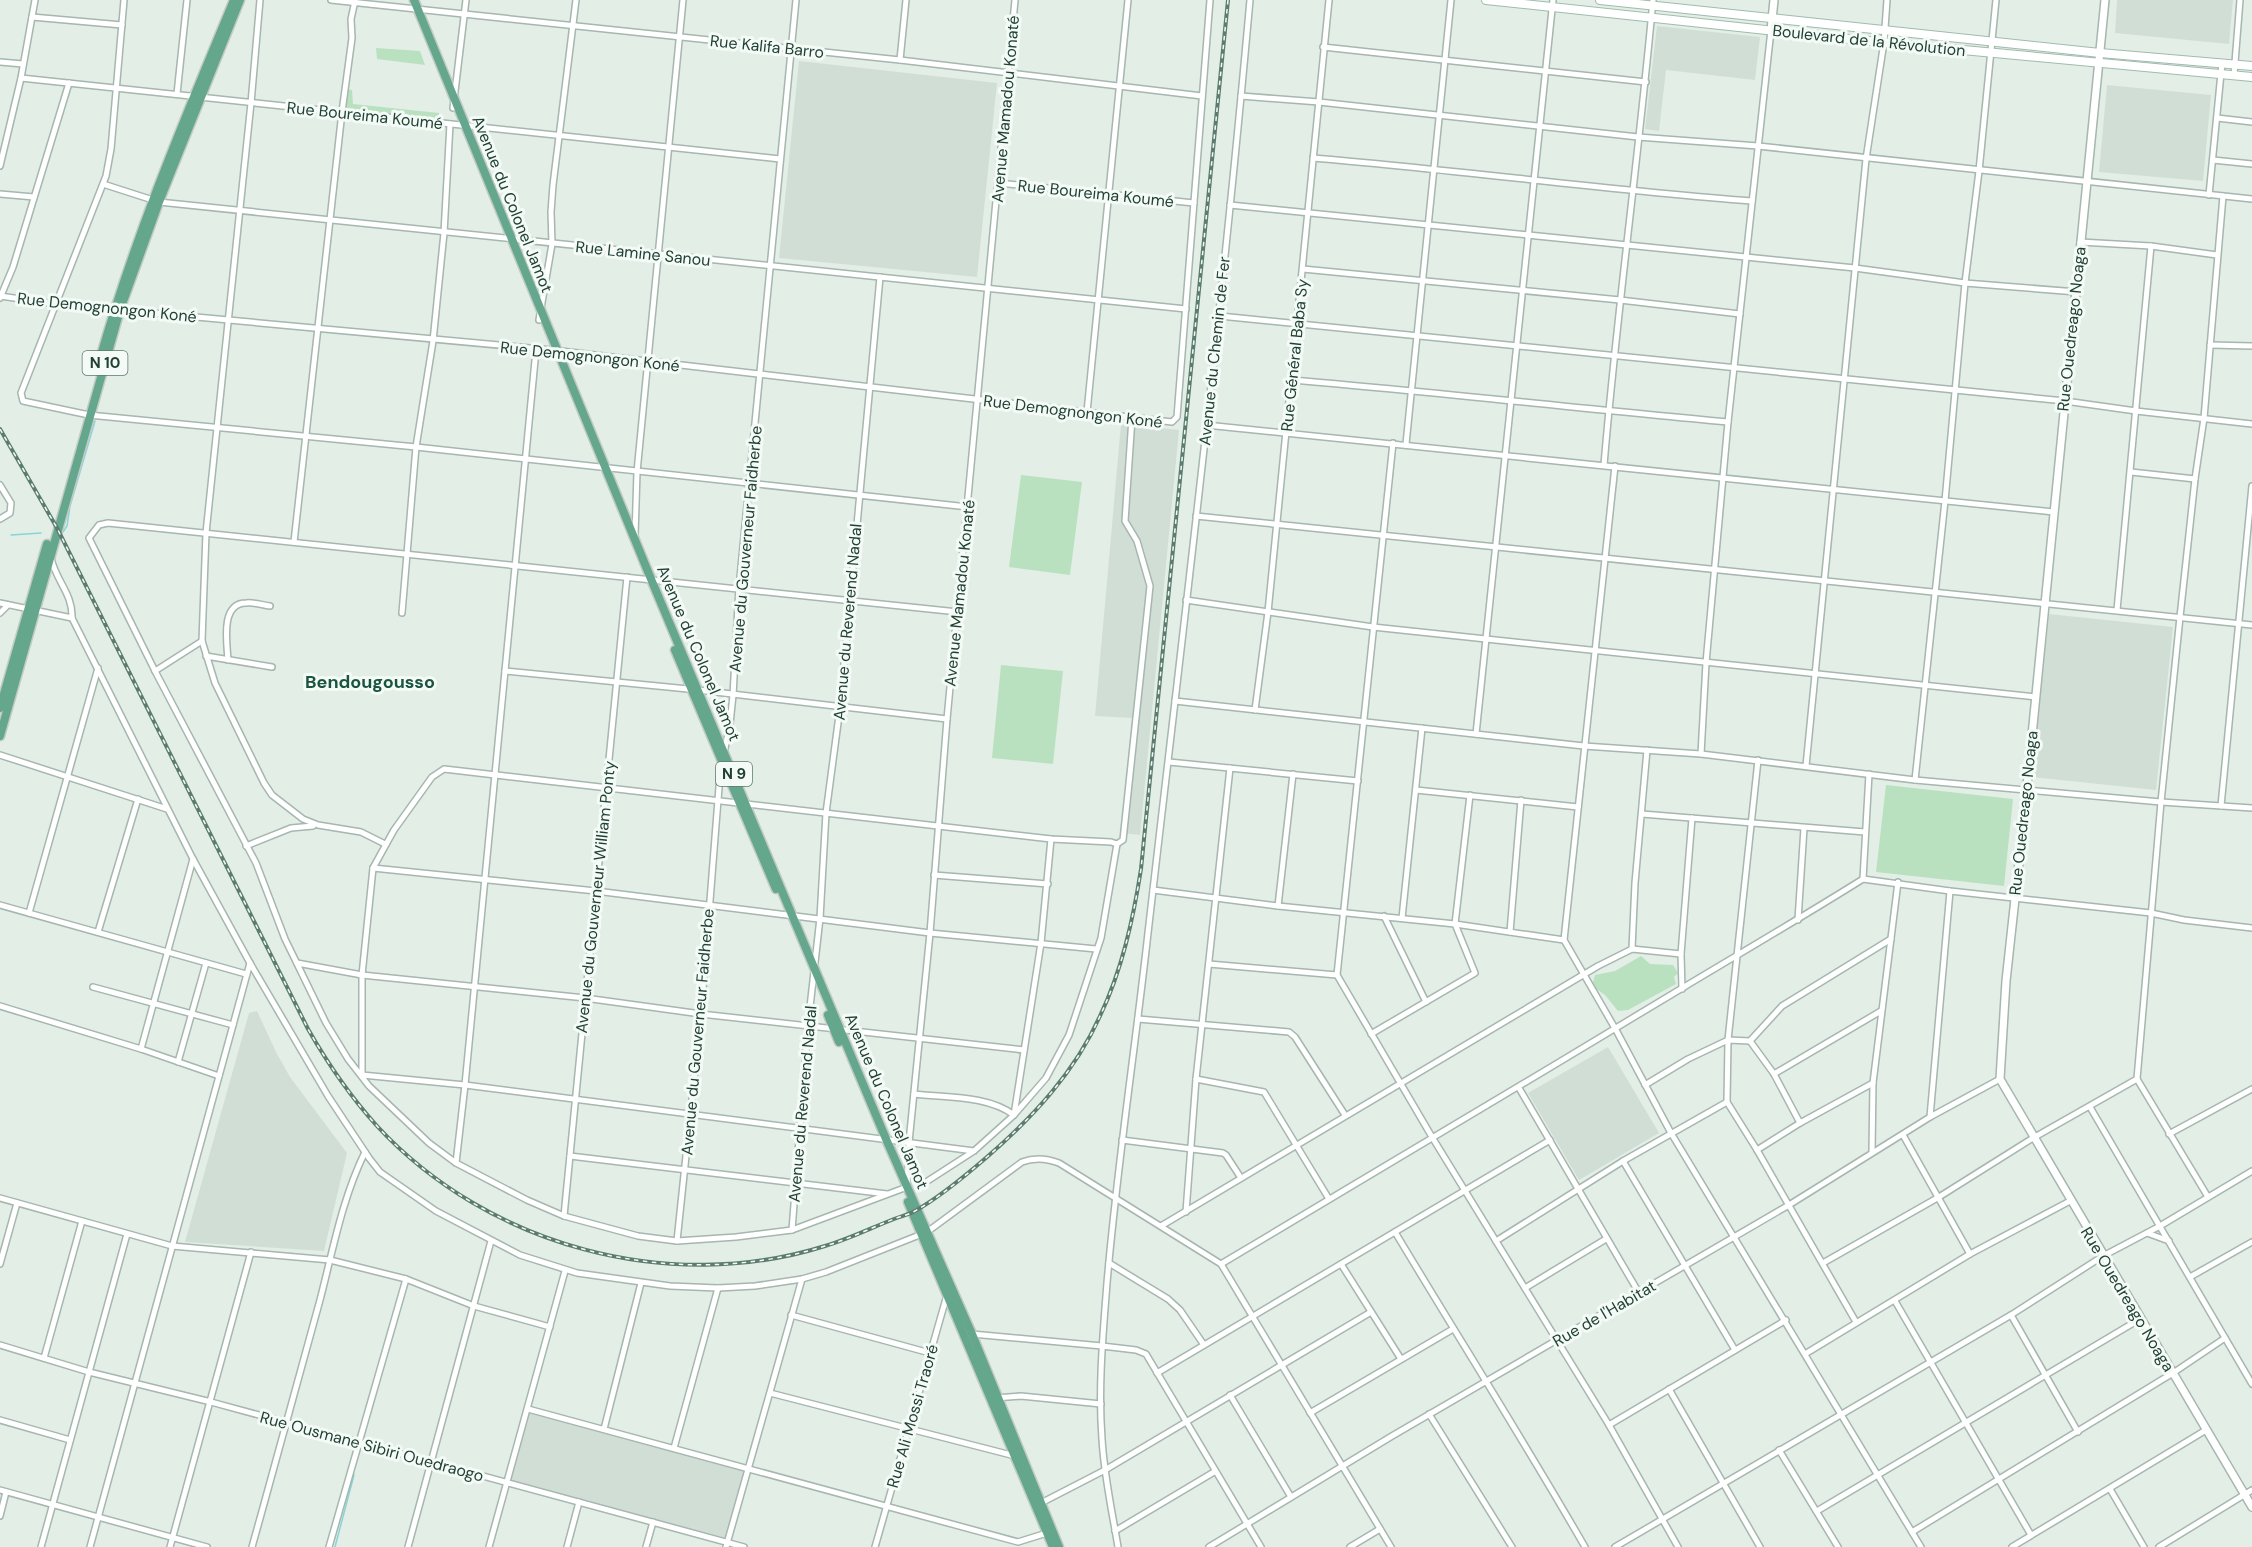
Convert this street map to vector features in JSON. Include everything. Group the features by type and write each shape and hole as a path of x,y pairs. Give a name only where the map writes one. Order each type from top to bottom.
{"main road":[{"name":"N 10","path":"0,736 31,611 117,309 234,0"},
{"name":"N 10","path":"197,96 240,0"},
{"name":"Boulevard de la Révolution","path":"1486,0 1552,3 1652,18 2252,77"},
{"name":"Boulevard de la Révolution","path":"1600,0 1652,3 2100,53 2252,66"},
{"name":"Avenue du Colonel Jamot","path":"412,4 454,98 458,125"},
{"name":"Avenue du Colonel Jamot","path":"412,4 458,125 540,309 648,579 814,978 924,1233 947,1296 994,1398 1049,1532 1059,1547"},
{"name":"Avenue du Colonel Jamot","path":"508,238 539,320 555,351"},
{"name":"N 10","path":"0,708 50,554 87,415"},
{"name":"Avenue du Colonel Jamot","path":"603,468 635,539 648,579"},
{"name":"Avenue du Colonel Jamot","path":"789,914 814,967 836,1028"},
{"name":"Avenue du Colonel Jamot","path":"924,1233 972,1334 994,1398"},
{"name":"Avenue du Colonel Jamot","path":"1019,1457 1041,1503 1053,1547"}],"street":[{"path":"0,166 21,78 35,0"},
{"path":"124,0 109,163 103,184 21,393 23,401 87,415 416,447 968,507"},
{"path":"177,94 187,0"},
{"path":"260,0 206,533 202,641 215,683 272,795 303,819 318,825 361,832 385,844"},
{"name":"Rue Kalifa Barro","path":"331,0 412,4 464,15 900,60 1008,75 1202,96"},
{"path":"453,108 466,0"},
{"path":"539,320 552,244 551,212 576,0"},
{"path":"635,539 637,472 683,0"},
{"name":"Avenue du Gouverneur Faidherbe","path":"677,1241 701,1014 718,800 733,695 739,588 796,0"},
{"path":"900,60 906,0"},
{"name":"Avenue Mamadou Konaté","path":"905,1188 1015,0"},
{"path":"1087,412 1128,0"},
{"name":"Avenue du Chemin de Fer","path":"1177,417 1210,0"},
{"name":"Avenue du Chemin de Fer","path":"1118,1547 1105,1470 1101,1404 1102,1346 1114,1197 1169,762 1220,316 1250,0"},
{"name":"Rue Général Baba Sy","path":"1255,710 1268,612 1329,0"},
{"path":"1406,444 1415,335 1451,0"},
{"path":"1701,754 1706,663 1728,422 1774,0"},
{"path":"1806,766 1866,159 1884,42 1887,0"},
{"path":"1915,780 1996,0"},
{"name":"Rue Ouedreago Noaga","path":"2105,0 2014,899 2001,1037 2000,1079 2252,1507"},
{"path":"2234,75 2240,0"},
{"path":"294,542 352,38 351,19 356,2"},
{"path":"1476,734 1552,3"},
{"path":"1604,465 1613,356 1646,82 1652,3"},
{"path":"32,17 122,25"},
{"path":"1323,47 1646,82"},
{"path":"0,62 23,64"},
{"path":"2209,195 2222,63"},
{"name":"Rue Boureima Koumé","path":"21,78 780,159"},
{"path":"0,297 10,275 69,83"},
{"path":"1241,96 1319,102 1638,137 1758,146 2252,199"},
{"path":"2217,118 2252,122"},
{"path":"402,613 416,447 433,341 458,125"},
{"path":"1313,158 1433,168 1631,192 1752,201"},
{"path":"2212,160 2252,164"},
{"name":"Rue Boureima Koumé","path":"998,183 1194,203"},
{"name":"Rue Lamine Sanou","path":"103,184 156,201 239,211 1186,309"},
{"path":"0,194 34,198"},
{"path":"2208,1197 2137,1079 2161,802 2195,479 2204,418 2223,196"},
{"path":"1230,205 1747,259 1855,268 1965,283 2077,292"},
{"path":"2080,242 2151,246 2217,255"},
{"path":"2117,610 2151,246"},
{"path":"1303,269 1740,314"},
{"name":"Avenue du Reverend Nadal","path":"792,1230 808,1025 820,918 826,813 840,708 880,277"},
{"name":"Rue Demognongon Koné","path":"0,297 433,341 555,351 1170,422 1177,417"},
{"path":"1220,316 2065,400 2136,411 2252,424"},
{"path":"2210,345 2252,346"},
{"path":"456,1163 536,350"},
{"path":"1291,380 1728,422"},
{"path":"926,1182 974,1151 1014,1115 1046,1078 1069,1035 1104,926 1117,844 1123,840 1150,586 1137,541 1125,521 1132,418"},
{"path":"1206,424 2054,512"},
{"path":"1393,443 1337,975 1432,1137 1609,1425 1678,1547"},
{"path":"1615,466 1564,940 1671,1132 1921,1547"},
{"path":"2131,472 2195,479"},
{"path":"0,485 12,504 9,513 0,519"},
{"path":"2221,806 2252,486"},
{"path":"1196,516 1826,579 2252,625"},
{"path":"905,1188 792,1230 736,1238 677,1241 638,1236 564,1216 527,1200 456,1163 429,1143 380,1098 348,1059 326,1023 285,939 264,882 89,538 99,525 108,523 958,612"},
{"path":"50,554 53,567 73,605 72,618 167,809 250,963 328,1096 364,1152 380,1172 402,1189 436,1211 491,1241 520,1255 565,1270 641,1283 718,1288 754,1286 802,1279 855,1261 924,1233 1022,1162 1035,1158 1048,1159 1059,1163 1221,1264 1391,1547"},
{"name":"Avenue du Gouverneur William Ponty","path":"564,1216 627,577"},
{"path":"1186,600 1373,627 2036,697"},
{"path":"228,660 228,622 231,611 237,605 245,602 270,606"},
{"path":"0,603 72,618"},
{"path":"0,613 8,605"},
{"path":"155,671 202,641"},
{"path":"206,656 272,667"},
{"path":"29,913 98,668"},
{"path":"505,671 695,689 947,719"},
{"path":"1175,700 1584,746 1758,760 1915,780 2252,808"},
{"path":"1402,918 1422,728"},
{"path":"1632,949 1647,750"},
{"path":"0,755 167,809"},
{"path":"1758,760 1728,1040 1727,1102 1856,1322"},
{"path":"1169,762 1358,781"},
{"path":"1186,1212 1196,1079 1230,768"},
{"path":"362,1075 362,975 373,868 394,830 438,772 444,769 742,802 938,827 1052,839 1106,841 1117,844"},
{"path":"1278,906 1293,774"},
{"path":"1863,879 1869,774"},
{"path":"1416,790 1578,807"},
{"path":"1371,1034 1475,973 1455,924 1470,795"},
{"path":"98,932 138,799"},
{"path":"1510,932 1521,800"},
{"path":"1642,814 1865,832"},
{"path":"1682,989 1681,954 1692,818"},
{"path":"246,846 291,828 318,825"},
{"path":"1798,920 1804,828"},
{"path":"1014,1115 1041,943 1052,839"},
{"path":"141,1049 193,858"},
{"path":"373,868 596,891 930,933 1096,948"},
{"path":"934,875 1048,884"},
{"path":"1221,1264 1616,1030 1863,879 2014,899 2151,913 2184,920 2252,928"},
{"path":"1872,1152 1873,1083 1898,882"},
{"path":"1153,890 1344,914 1455,924 1564,940"},
{"path":"1930,1117 1950,891"},
{"path":"0,905 246,975"},
{"path":"1384,916 1426,1002"},
{"path":"1750,1041 1782,1006 1891,939"},
{"path":"1161,1226 1583,975 1632,949 1681,954"},
{"path":"178,1062 206,963"},
{"path":"90,1547 250,963"},
{"path":"297,963 362,975 1024,1050"},
{"path":"1209,964 1337,975"},
{"path":"93,987 233,1025"},
{"path":"0,1006 141,1049 219,1076"},
{"path":"1774,1074 1881,1011"},
{"path":"1138,1019 1292,1033 1345,1115"},
{"path":"1645,1085 1688,1059 1728,1040 1750,1041"},
{"path":"1750,1041 1774,1074 1800,1123"},
{"path":"362,1075 465,1085 974,1151"},
{"path":"1196,1079 1264,1092 1329,1199"},
{"name":"Rue de l'Habitat","path":"1209,1547 1341,1466 1789,1205 1930,1117 2000,1079"},
{"path":"1823,1263 2137,1079"},
{"path":"1757,1150 1800,1123 1873,1083"},
{"path":"1518,1088 1639,1293"},
{"path":"2169,1134 2252,1089"},
{"path":"914,1094 986,1102 1001,1106 1014,1115"},
{"path":"1496,1241 1671,1132 1727,1102"},
{"path":"2090,1107 2252,1384"},
{"path":"1903,1135 1970,1254"},
{"path":"1122,1140 1225,1154 1241,1178"},
{"path":"1157,1372 1550,1140"},
{"path":"252,1547 351,1180 364,1152"},
{"path":"570,1156 888,1194"},
{"path":"1623,1161 1735,1350"},
{"path":"1616,1547 1724,1485 1930,1360 2011,1315 2103,1256 2160,1226 2252,1171"},
{"path":"0,1198 172,1246 330,1260 406,1279 474,1306 550,1327"},
{"path":"1805,1354 1970,1254 2070,1201"},
{"path":"0,1264 17,1203"},
{"path":"44,1358 82,1221"},
{"path":"1395,1232 1485,1382 1525,1442 1585,1547"},
{"path":"2147,1233 2170,1242"},
{"path":"41,1547 127,1234"},
{"path":"1525,1288 1606,1239"},
{"path":"408,1547 491,1241"},
{"path":"2190,1277 2252,1242"},
{"path":"170,1547 251,1252"},
{"path":"1109,1263 1167,1299 1180,1310 1204,1344"},
{"path":"1341,1264 1401,1359"},
{"path":"489,1547 565,1270"},
{"path":"329,1547 406,1279"},
{"path":"726,1545 802,1279"},
{"path":"604,1429 641,1283"},
{"name":"Rue Ali Mossi Traoré","path":"875,1547 951,1286"},
{"path":"674,1448 718,1288"},
{"path":"1895,1301 2031,1535"},
{"path":"1041,1503 1105,1470 1371,1312"},
{"path":"791,1315 930,1353"},
{"path":"2011,1315 2078,1432"},
{"path":"1817,1511 2140,1319"},
{"path":"1609,1425 1786,1320"},
{"path":"1310,1413 1453,1329"},
{"path":"972,1334 1142,1351 1157,1372 1214,1472 1261,1547"},
{"path":"1912,1532 2078,1432 2225,1338"},
{"name":"Rue Ousmane Sibiri Ouedraogo","path":"0,1346 89,1372 287,1422 653,1522 726,1545 744,1547"},
{"path":"1669,1389 1760,1547"},
{"path":"770,1393 1019,1457"},
{"path":"1230,1395 1291,1497"},
{"path":"994,1398 1015,1396 1101,1404"},
{"path":"528,1409 886,1505 1018,1545 1049,1532"},
{"path":"1430,1414 1512,1547"},
{"path":"0,1420 70,1440"},
{"path":"2012,1547 2206,1430"},
{"path":"1779,1450 1838,1547"},
{"path":"1115,1531 1214,1472"},
{"path":"2110,1489 2144,1547"},
{"path":"2159,1547 2252,1490"},
{"path":"0,1516 3,1491 207,1547"},
{"path":"567,1547 579,1502"},
{"path":"646,1547 653,1522"},
{"path":"1350,1547 1380,1529"}],"shaded area":[{"path":"2117,0 2233,0 2229,44 2115,33"},
{"path":"1657,26 1760,37 1755,80 1666,70 1659,131 1645,129"},
{"path":"799,61 997,83 977,277 779,258"},
{"path":"2107,85 2211,95 2203,181 2099,172"},
{"path":"1121,424 1179,430 1140,835 1121,833 1132,718 1095,716"},
{"path":"2049,614 2173,627 2156,790 2032,777"},
{"path":"257,1011 290,1077 347,1153 324,1251 185,1242 249,1013"},
{"path":"1608,1047 1659,1133 1579,1180 1528,1093"},
{"path":"528,1409 748,1468 727,1542 506,1483"}],"green space":[{"path":"376,48 420,51 425,65 377,59"},
{"path":"347,89 352,90 353,104 439,113 438,122 343,111"},
{"path":"1021,475 1082,482 1070,575 1009,567"},
{"path":"1001,665 1063,671 1053,764 992,758"},
{"path":"1886,785 2013,799 2004,886 1876,872"},
{"path":"1641,956 1650,964 1673,965 1678,973 1674,977 1676,984 1628,1010 1618,1011 1605,995 1592,986 1595,975 1615,971"}],"waterway":[{"path":"63,532 67,526 70,506 95,421"},
{"path":"11,535 41,533"},
{"path":"335,1547 354,1475"}],"railway":[{"path":"0,429 57,528 308,1029 340,1079 377,1126 422,1168 472,1202 526,1230 584,1249 644,1261 705,1265 766,1260 834,1243 910,1214 943,1193 1021,1126 1065,1075 1078,1056 1108,999 1121,963 1141,869 1228,0"}],"district":[{"name":"Bendougousso","path":"370,682"}]}
